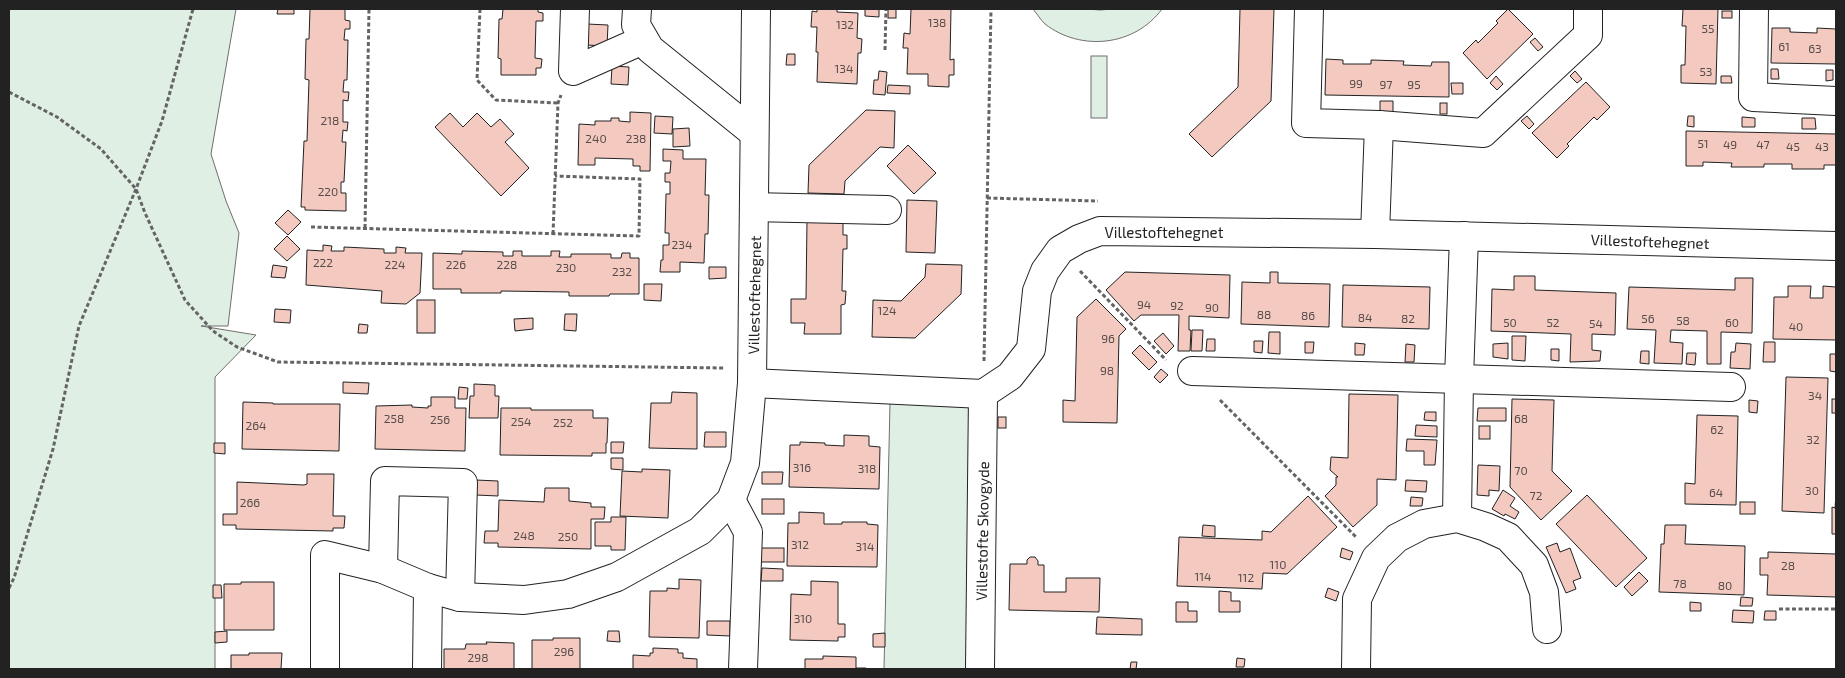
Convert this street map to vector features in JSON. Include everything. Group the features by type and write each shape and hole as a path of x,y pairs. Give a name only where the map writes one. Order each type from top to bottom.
{"street":[{"path":"575,9 573,71 644,40"},
{"path":"637,9 636,25 650,49 754,133"},
{"name":"Villestoftehegnet","path":"325,669 325,554 383,569 428,588 460,597 524,600 568,594 617,577 700,531 731,500 746,464 752,376 756,9"},
{"path":"1309,9 1306,123 1379,125 1483,133 1588,35 1588,9"},
{"path":"1754,9 1754,97 1836,101"},
{"path":"1375,234 1379,125"},
{"path":"755,206 887,210"},
{"name":"Villestoftehegnet","path":"983,394 1010,376 1031,349 1037,291 1045,271 1060,250 1079,239 1100,232 1375,234 1836,246"},
{"path":"1457,518 1458,379 1464,236"},
{"path":"1192,372 1731,387"},
{"path":"752,376 983,394"},
{"name":"Villestofte Skovgyde","path":"980,669 983,394"},
{"path":"383,569 385,481 463,483 460,597"},
{"path":"731,500 748,532 743,669"},
{"path":"1356,669 1357,599 1376,558 1397,538 1424,524 1457,518 1486,527 1508,537 1534,565 1544,592 1547,628"},
{"path":"427,669 428,588"}],"path":[{"path":"9,588 14,578 53,449 79,326 162,121 193,9"},
{"path":"365,228 370,9"},
{"path":"480,9 478,80 496,100 558,103"},
{"path":"885,50 886,9"},
{"path":"983,394 991,9"},
{"path":"552,234 558,103 573,71"},
{"path":"9,92 57,117 102,149 136,189 185,300 213,331 237,347 278,362 752,376"},
{"path":"311,227 638,236 640,179 555,176"},
{"path":"1060,250 1169,362 1192,372 1376,558"},
{"path":"1779,609 1836,609"}],"green space":[{"path":"9,9 236,9 211,154 226,201 239,233 228,326 201,326 256,335 215,377 215,669 9,669"},
{"path":"1033,9 1162,9 1151,21 1137,31 1107,41 1091,41 1075,39 1059,33 1045,24"},
{"path":"1091,56 1107,56 1107,118 1091,118"},
{"path":"890,403 975,404 970,669 884,669"}],"building":[{"path":"278,9 294,9 294,14 277,14"},
{"path":"310,9 345,9 345,20 350,21 350,29 345,29 344,40 348,40 347,80 344,80 343,92 349,92 348,101 343,100 343,122 348,122 347,131 343,130 342,142 346,142 344,182 341,182 341,193 346,193 346,211 305,210 305,207 301,207 304,141 307,141 309,80 305,79 306,39 309,39"},
{"path":"503,9 538,9 538,12 543,13 543,21 536,21 535,58 542,59 541,68 536,68 536,75 501,75 501,59 498,58 499,19 502,19"},
{"path":"817,9 837,9 837,12 858,13 857,38 862,39 861,53 858,53 857,84 817,82 817,27 811,27 812,11 817,12"},
{"path":"865,9 879,9 879,17 865,16"},
{"path":"888,9 896,9 896,18 888,18"},
{"path":"911,9 951,9 950,60 954,59 954,75 949,75 949,87 928,86 928,74 907,74 908,48 903,48 904,33 910,34"},
{"path":"1240,9 1274,9 1271,101 1212,157 1189,134 1238,87"},
{"path":"1508,9 1533,34 1487,79 1463,53 1476,40 1478,43 1498,23 1496,21"},
{"path":"1683,9 1718,9 1716,84 1681,83 1681,65 1685,65 1686,26 1682,26"},
{"path":"1722,11 1732,11 1732,18 1722,18"},
{"path":"587,24 608,25 607,46 586,45"},
{"path":"1772,28 1790,28 1790,32 1817,33 1817,28 1836,29 1836,64 1771,63"},
{"path":"1535,38 1543,47 1538,51 1530,42"},
{"path":"787,54 795,54 795,65 786,65"},
{"path":"1326,59 1343,60 1343,64 1371,64 1371,60 1404,61 1403,65 1431,66 1432,62 1449,62 1449,97 1325,95"},
{"path":"612,66 629,67 628,85 611,84"},
{"path":"1771,69 1778,69 1779,79 1771,79"},
{"path":"1826,70 1833,70 1833,80 1826,81"},
{"path":"879,71 887,72 885,95 873,94 874,80 878,80"},
{"path":"1575,71 1582,79 1577,83 1570,76"},
{"path":"1496,76 1503,84 1497,90 1490,83"},
{"path":"1721,76 1731,76 1732,83 1721,83"},
{"path":"1586,82 1610,107 1597,120 1594,117 1567,144 1569,146 1557,158 1532,133"},
{"path":"1451,83 1463,83 1463,94 1452,94"},
{"path":"888,85 910,86 910,94 887,93"},
{"path":"1380,101 1393,101 1393,113 1380,112"},
{"path":"1440,103 1447,103 1447,114 1440,114"},
{"path":"866,110 895,111 894,148 880,147 845,181 844,194 808,193 809,165"},
{"path":"630,112 651,113 650,171 640,171 640,166 633,166 633,159 595,158 595,165 578,165 579,124 595,125 595,121 611,121 611,118 619,118 619,121 630,122"},
{"path":"450,113 463,127 477,113 491,127 500,119 514,134 505,142 529,168 501,196 435,127"},
{"path":"655,116 673,117 672,134 654,133"},
{"path":"1527,116 1534,124 1529,129 1521,121"},
{"path":"1688,116 1694,116 1694,127 1687,126"},
{"path":"1742,117 1755,118 1755,127 1742,127"},
{"path":"1802,118 1815,118 1816,129 1802,129"},
{"path":"689,128 690,146 673,147 673,129"},
{"path":"1686,131 1836,134 1836,165 1824,165 1824,169 1792,169 1792,164 1764,164 1764,167 1731,167 1732,163 1703,162 1703,166 1686,166"},
{"path":"908,145 936,173 914,194 887,166"},
{"path":"663,149 683,150 683,159 706,159 705,195 709,195 708,234 705,234 704,263 680,262 680,272 660,272 661,260 663,260 663,245 669,245 669,233 665,233 666,194 670,194 670,182 665,182 665,173 670,173 671,161 663,161"},
{"path":"907,200 937,201 935,253 906,252"},
{"path":"288,210 301,222 288,235 275,223"},
{"path":"807,220 843,221 843,235 847,235 847,249 843,249 842,291 846,291 845,304 841,305 841,334 804,334 805,323 791,323 791,299 806,299"},
{"path":"287,236 300,249 287,261 274,249"},
{"path":"323,245 332,246 331,251 344,251 344,247 384,249 384,253 396,253 396,247 406,248 405,253 422,253 420,293 406,304 381,303 382,291 306,285 307,250 323,251"},
{"path":"462,251 503,252 503,256 513,256 513,251 522,251 522,256 551,256 551,251 560,251 559,257 571,257 571,254 611,254 611,258 621,258 622,253 630,253 630,258 639,258 639,294 569,296 569,292 501,291 501,293 461,293 461,289 433,289 433,253 462,254"},
{"path":"926,264 962,265 961,294 915,338 872,337 873,300 901,301 925,277"},
{"path":"273,265 287,267 285,278 271,277"},
{"path":"709,267 726,267 726,278 709,279"},
{"path":"1125,272 1230,275 1229,318 1189,316 1189,330 1191,330 1190,351 1178,351 1179,315 1141,315 1134,321 1106,290"},
{"path":"1270,272 1278,272 1278,283 1330,284 1329,327 1241,324 1242,282 1270,283"},
{"path":"1514,276 1535,276 1535,290 1616,293 1615,335 1592,334 1592,350 1601,351 1600,361 1570,362 1571,334 1491,331 1492,289 1514,290"},
{"path":"1735,278 1753,278 1752,333 1721,332 1721,364 1707,364 1707,331 1671,330 1670,342 1683,343 1682,364 1654,363 1656,330 1627,329 1629,287 1735,290"},
{"path":"644,284 662,284 661,301 644,300"},
{"path":"1343,285 1430,287 1429,329 1342,327"},
{"path":"1788,286 1811,286 1810,298 1823,298 1823,286 1836,287 1836,340 1773,339 1774,297 1788,297"},
{"path":"1096,299 1126,329 1119,336 1117,423 1063,422 1063,400 1075,401 1077,317"},
{"path":"417,300 435,300 435,333 417,333"},
{"path":"275,309 291,310 290,323 274,322"},
{"path":"565,314 577,314 576,331 564,330"},
{"path":"533,318 533,329 515,331 514,319"},
{"path":"359,324 368,325 367,333 358,333"},
{"path":"1192,330 1203,330 1202,351 1191,351"},
{"path":"1269,332 1280,332 1280,354 1268,353"},
{"path":"1163,333 1174,346 1166,354 1154,341"},
{"path":"1512,336 1526,336 1525,361 1512,360"},
{"path":"1207,339 1215,339 1215,351 1206,351"},
{"path":"1254,341 1263,341 1262,353 1254,352"},
{"path":"1305,342 1314,342 1313,353 1305,353"},
{"path":"1764,342 1775,342 1775,362 1763,362"},
{"path":"1355,343 1365,344 1364,355 1355,355"},
{"path":"1508,343 1508,359 1493,357 1493,344"},
{"path":"1736,343 1751,344 1750,369 1730,368 1731,352 1735,352"},
{"path":"1406,344 1415,345 1414,362 1405,362"},
{"path":"1140,345 1157,362 1149,370 1132,353"},
{"path":"1551,349 1559,349 1559,361 1551,360"},
{"path":"1641,351 1649,351 1649,364 1640,363"},
{"path":"1687,353 1696,353 1695,365 1686,364"},
{"path":"1830,354 1836,354 1836,372 1830,371"},
{"path":"1161,369 1168,375 1160,383 1154,377"},
{"path":"1786,377 1828,378 1824,513 1782,511"},
{"path":"343,382 369,383 368,394 343,393"},
{"path":"474,384 495,385 495,396 499,396 498,418 469,418 470,396 474,396"},
{"path":"459,387 468,388 467,399 458,399"},
{"path":"672,392 697,393 697,449 649,448 651,403 671,403"},
{"path":"1349,394 1398,395 1396,480 1377,479 1377,505 1353,527 1325,496 1336,485 1336,477 1338,477 1330,470 1331,457 1348,458"},
{"path":"431,397 455,397 455,408 466,408 465,451 375,449 376,406 412,405 412,407 428,408 428,406 431,406"},
{"path":"1512,399 1554,400 1552,471 1572,491 1541,520 1510,487"},
{"path":"1832,399 1836,399 1836,413 1832,413"},
{"path":"1749,400 1758,401 1757,413 1749,412"},
{"path":"243,402 340,404 339,451 242,449"},
{"path":"501,408 593,410 593,418 608,418 606,453 592,453 592,456 500,455"},
{"path":"1478,408 1506,408 1506,421 1477,421"},
{"path":"1425,412 1436,412 1436,421 1424,420"},
{"path":"1697,415 1738,416 1736,505 1685,504 1685,483 1695,484"},
{"path":"998,417 1006,417 1006,428 998,428"},
{"path":"1416,425 1437,426 1437,437 1415,436"},
{"path":"1479,426 1490,426 1490,439 1479,439"},
{"path":"705,432 726,432 726,447 704,447"},
{"path":"844,435 869,436 869,446 880,447 879,489 789,487 790,445 800,445 800,442 844,446"},
{"path":"1407,439 1437,440 1435,465 1424,465 1424,451 1406,451"},
{"path":"611,442 624,442 623,453 611,453"},
{"path":"214,443 225,443 225,454 214,453"},
{"path":"611,458 623,458 623,470 611,469"},
{"path":"1478,465 1500,466 1499,491 1489,490 1489,496 1477,495"},
{"path":"642,469 670,470 668,518 620,516 622,471 642,472"},
{"path":"762,472 783,472 782,484 762,484"},
{"path":"307,474 334,474 333,516 345,516 344,528 333,528 333,531 236,529 236,525 223,525 223,514 237,514 237,482 304,485 307,484"},
{"path":"476,480 498,481 498,496 476,495"},
{"path":"1406,480 1427,481 1426,492 1405,491"},
{"path":"545,488 569,488 569,501 591,503 591,507 605,507 604,519 591,519 591,549 498,547 498,543 484,543 485,531 498,531 499,500 544,502"},
{"path":"1503,490 1515,498 1510,506 1519,512 1515,519 1505,514 1504,516 1492,509"},
{"path":"1836,494 1836,534 1832,534 1832,507 1835,508"},
{"path":"1587,495 1647,558 1616,587 1556,524"},
{"path":"1308,496 1337,527 1287,574 1263,573 1262,589 1177,586 1179,537 1262,540 1262,531 1271,532"},
{"path":"1411,497 1423,498 1422,506 1410,506"},
{"path":"762,499 784,499 784,514 762,514"},
{"path":"1740,502 1755,502 1755,514 1740,514"},
{"path":"799,512 824,513 824,524 867,522 867,524 878,525 877,567 787,566 788,523 799,523"},
{"path":"611,517 626,517 625,550 611,550 611,546 595,546 595,522 611,522"},
{"path":"1203,525 1215,526 1215,537 1202,536"},
{"path":"1665,525 1686,525 1685,544 1745,546 1744,595 1659,592 1661,544 1664,544"},
{"path":"1557,543 1560,552 1570,548 1581,578 1573,581 1576,589 1566,593 1546,547"},
{"path":"761,548 784,548 784,562 761,562"},
{"path":"1342,548 1353,552 1350,560 1340,557"},
{"path":"1768,552 1836,554 1836,597 1767,595 1768,575 1760,575 1760,558 1768,558"},
{"path":"1030,557 1035,557 1038,565 1044,565 1044,592 1066,592 1066,578 1100,578 1099,612 1009,610 1010,564 1027,564 1027,560"},
{"path":"762,568 783,569 783,581 761,581"},
{"path":"1639,572 1648,581 1632,596 1624,587"},
{"path":"679,579 701,580 699,638 649,637 650,591 667,591 667,588 679,589"},
{"path":"811,581 838,582 838,624 845,624 845,637 838,637 838,641 790,640 791,594 811,595"},
{"path":"241,582 274,582 274,630 224,630 224,584 241,584"},
{"path":"213,585 221,585 222,598 213,598"},
{"path":"1328,588 1339,592 1336,601 1325,597"},
{"path":"1219,591 1231,592 1231,601 1240,601 1240,612 1219,612"},
{"path":"1741,597 1753,598 1752,606 1740,606"},
{"path":"1176,602 1188,602 1188,611 1197,611 1197,622 1176,622"},
{"path":"1690,602 1701,603 1701,611 1690,611"},
{"path":"1733,610 1754,611 1753,623 1732,622"},
{"path":"1765,611 1776,611 1776,620 1764,620"},
{"path":"1097,617 1142,619 1142,635 1096,634"},
{"path":"707,621 730,621 730,636 707,635"},
{"path":"227,631 227,642 215,643 215,632"},
{"path":"608,631 619,631 620,642 607,641"},
{"path":"885,633 885,647 873,647 873,634"},
{"path":"553,638 580,638 580,669 532,669 532,640 553,640"},
{"path":"486,642 514,643 514,669 444,669 444,649 465,649 466,644 487,644"},
{"path":"653,648 678,649 678,653 683,653 683,658 697,659 697,669 633,669 633,655 650,656 650,653 653,653"},
{"path":"249,653 282,653 281,669 231,669 231,655 249,655"},
{"path":"823,656 856,657 856,668 866,669 805,669 805,659 823,659"},
{"path":"1237,658 1245,659 1244,667 1236,667"},
{"path":"1131,662 1137,662 1136,669 1130,669"}]}
